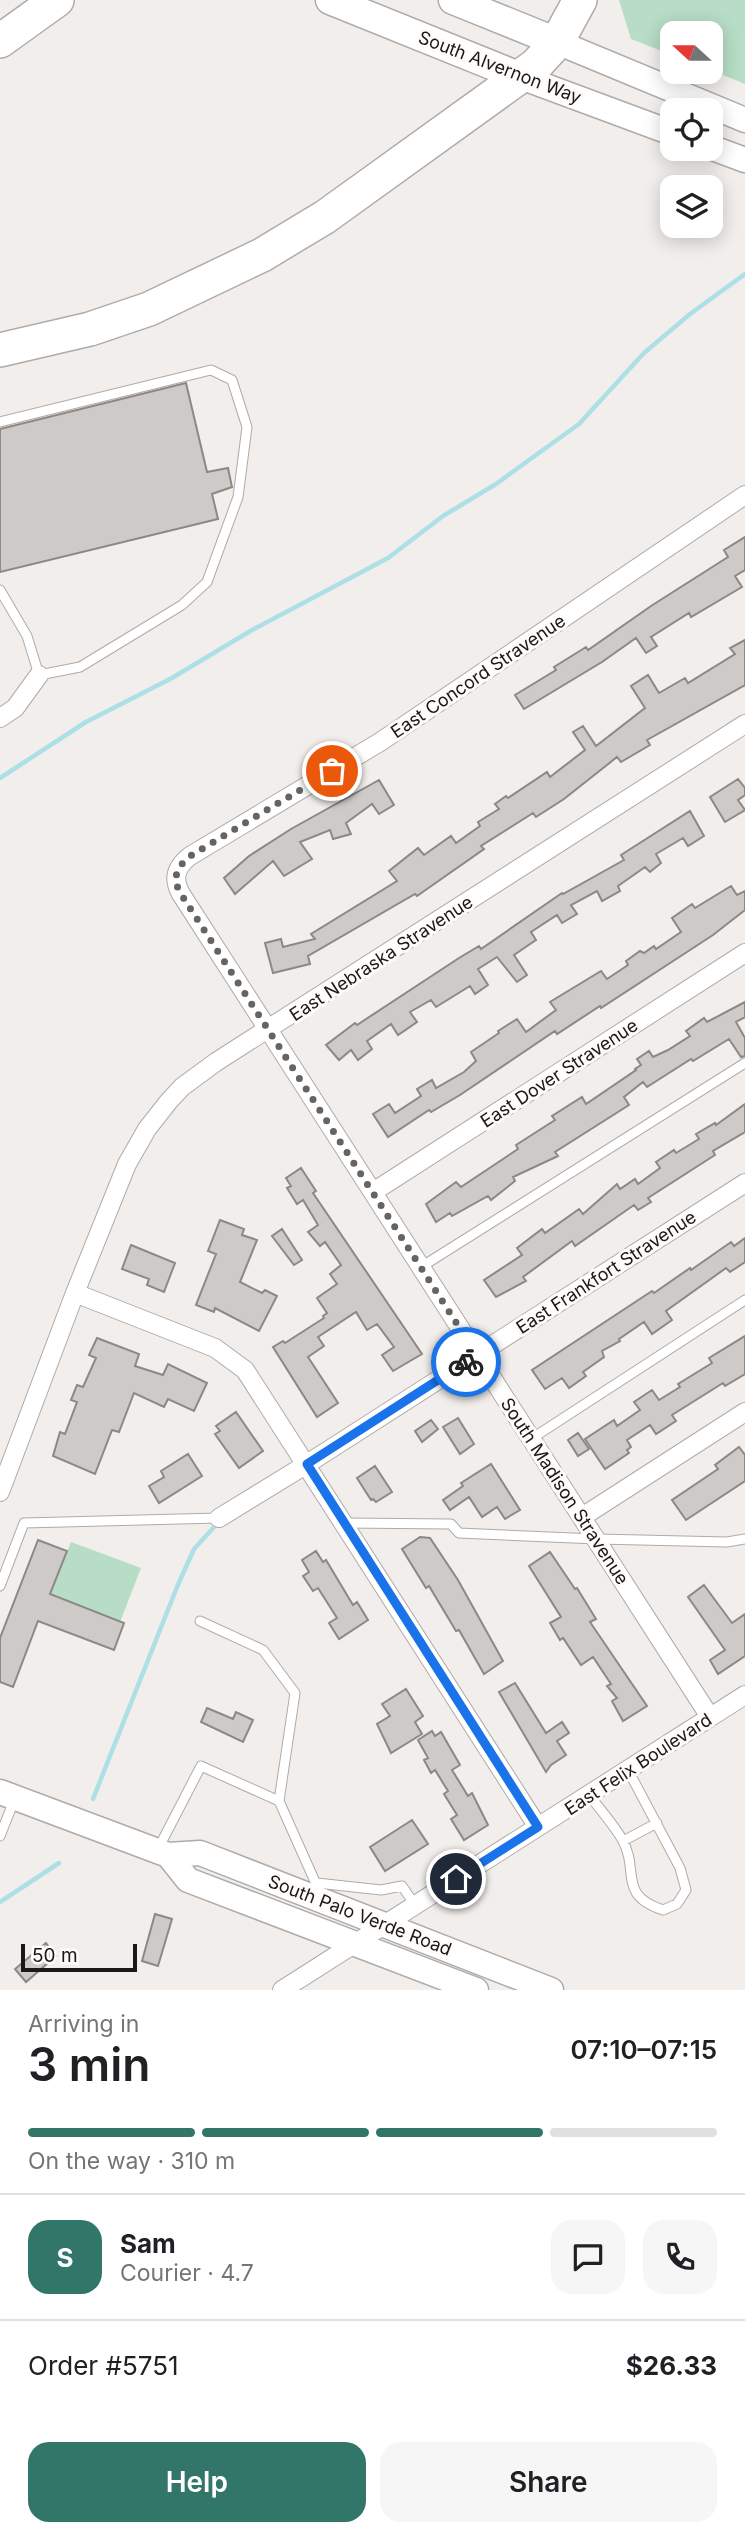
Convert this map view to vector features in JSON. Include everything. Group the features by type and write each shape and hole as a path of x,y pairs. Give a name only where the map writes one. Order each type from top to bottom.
{"highway":[{"path":"0,41 57,0"},
{"path":"0,350 62,336 175,298 233,270 326,216 522,77 548,54 580,0"}],"main road":[{"name":"South Alvernon Way","path":"330,0 660,129"},
{"path":"453,0 745,120"},
{"path":"723,152 745,160"},
{"name":"South Palo Verde Road","path":"8,1795 162,1853 200,1853 320,1891 385,1924 551,1990"},
{"name":"South Palo Verde Road","path":"162,1853 188,1880 476,1990"}],"street":[{"name":"East Concord Stravenue","path":"176,875 179,866 190,856 380,742 745,495"},
{"path":"0,718 15,708 39,674"},
{"name":"East Nebraska Stravenue","path":"1,1484 127,1164 157,1115 182,1087 745,724"},
{"name":"South Madison Stravenue","path":"176,875 181,894 710,1717"},
{"name":"East Dover Stravenue","path":"373,1192 745,953"},
{"name":"East Frankfort Stravenue","path":"219,1518 745,1183"},
{"path":"75,1293 215,1348 245,1370 538,1827"},
{"path":"582,1517 745,1412"},
{"name":"East Felix Boulevard","path":"282,1990 745,1695"}],"lane":[{"path":"0,422 211,369 232,380 247,428 238,497 207,582 182,605 80,667 39,674 27,636 0,590"},
{"path":"421,1267 745,1063"},
{"path":"531,1439 745,1300"},
{"path":"0,1586 24,1523 219,1518"},
{"path":"345,1523 451,1524 459,1533 597,1539 727,1542 745,1539"},
{"path":"200,1621 263,1650 295,1693 279,1801 320,1891 381,1890 402,1886 415,1905"},
{"path":"162,1853 201,1766 279,1801"},
{"path":"589,1795 623,1841 636,1894 645,1904 663,1910 677,1903 686,1891 680,1868 628,1770"},
{"path":"0,1836 8,1795"},
{"path":"623,1841 657,1823"}],"green space":[{"path":"619,0 745,0 745,84 723,75 723,21 660,21 660,50 631,39"},
{"path":"71,1542 141,1568 120,1622 50,1594"}],"building":[{"path":"186,383 207,472 228,468 232,487 212,494 218,519 0,572 0,429"},
{"path":"745,537 745,570 735,576 742,587 691,617 689,613 651,637 657,646 646,653 636,638 524,709 515,695 556,670 554,667 586,647 588,650 728,557 724,550"},
{"path":"745,640 745,685 647,740 650,745 621,762 617,757 564,799 536,817 533,813 481,846 484,849 417,896 415,894 308,956 310,964 273,973 265,943 281,939 283,947 315,939 311,934 397,881 389,871 418,848 424,855 451,836 456,843 480,826 478,822 499,809 495,804 506,796 508,798 547,772 550,777 585,750 573,732 583,726 596,746 645,708 631,686 648,675 659,693 685,678 688,683 735,654 730,648"},
{"path":"738,779 745,788 745,795 738,800 745,810 725,822 710,797"},
{"path":"379,780 394,805 379,814 372,804 346,823 351,834 333,839 330,830 300,842 312,859 284,876 273,861 235,894 224,878 249,856 291,829"},
{"path":"690,811 704,836 688,846 683,838 656,854 661,863 650,872 645,867 618,886 620,891 602,901 597,891 571,905 577,914 562,923 557,915 531,932 536,940 514,955 527,975 517,982 497,957 478,969 488,985 475,994 470,986 436,1007 431,1000 410,1012 417,1022 398,1035 391,1024 367,1041 372,1049 358,1060 351,1050 339,1060 326,1045 355,1023 357,1025 459,958 479,946 481,949 562,893 624,860 621,855"},
{"path":"731,886 737,895 745,891 745,910 713,935 601,1008 600,1006 557,1034 555,1031 460,1095 431,1112 429,1110 388,1137 373,1114 389,1104 395,1113 421,1096 417,1089 432,1080 436,1088 464,1072 476,1061 471,1052 499,1033 498,1031 517,1019 526,1032 556,1010 550,1002 601,971 607,979 628,965 626,961 640,951 644,953 654,946 656,949 681,932 672,918 692,904 695,908"},
{"path":"745,1002 745,1017 736,1022 745,1038 745,1056 741,1057 729,1039 647,1087 643,1082 624,1097 629,1105 555,1152 558,1156 513,1177 515,1181 491,1200 488,1196 436,1222 426,1204 456,1182 461,1187 518,1149 516,1145 555,1120 552,1116 582,1097 586,1104 636,1070 641,1065 637,1059 649,1051 653,1057 668,1050 690,1036 686,1031 704,1018 707,1022"},
{"path":"745,1104 745,1132 713,1151 715,1155 648,1198 651,1202 638,1210 634,1205 575,1246 572,1241 523,1277 526,1281 496,1297 484,1280 522,1255 517,1248 542,1229 545,1233 579,1209 583,1214 617,1184 620,1189 635,1179 638,1184 660,1168 656,1162 699,1139 696,1134 715,1123 716,1125"},
{"path":"301,1168 316,1191 313,1193 422,1354 393,1371 382,1355 394,1347 377,1324 367,1330 356,1312 318,1337 324,1346 308,1357 338,1403 317,1417 273,1347 283,1341 285,1343 324,1318 327,1313 317,1298 337,1284 330,1274 341,1265 325,1242 320,1246 308,1232 318,1225 303,1200 297,1204 287,1188 291,1186 286,1178"},
{"path":"220,1220 244,1229 242,1235 257,1240 240,1282 262,1293 265,1290 277,1296 259,1331 215,1308 214,1312 196,1305 216,1254 208,1251"},
{"path":"282,1229 302,1260 294,1265 272,1236"},
{"path":"745,1238 745,1262 730,1272 726,1268 666,1311 672,1320 652,1334 644,1322 602,1351 604,1357 583,1372 586,1376 569,1388 562,1378 545,1389 532,1370 731,1242 734,1246"},
{"path":"131,1245 175,1263 164,1292 147,1285 149,1279 122,1269"},
{"path":"745,1336 745,1374 725,1386 723,1383 672,1415 676,1421 656,1434 650,1425 627,1440 631,1447 627,1450 629,1453 605,1469 585,1439 614,1420 617,1426 640,1410 634,1402 652,1390 659,1400 680,1387 678,1384 712,1363 709,1358"},
{"path":"97,1338 139,1354 135,1366 163,1375 168,1364 207,1383 194,1411 168,1399 164,1407 134,1393 119,1432 112,1430 95,1474 53,1456 60,1432 65,1434 77,1402 71,1400 77,1385 83,1387 96,1358 89,1355"},
{"path":"236,1412 263,1451 239,1468 215,1434 220,1431 216,1426"},
{"path":"458,1418 474,1444 460,1454 443,1427"},
{"path":"431,1420 438,1429 422,1442 415,1431"},
{"path":"578,1433 589,1449 578,1456 568,1440"},
{"path":"739,1447 745,1455 745,1481 686,1520 672,1500 718,1469 715,1465"},
{"path":"188,1454 202,1476 159,1503 149,1486 164,1477 161,1471"},
{"path":"491,1464 520,1510 505,1519 497,1507 482,1517 469,1497 450,1510 443,1500 463,1486 461,1483"},
{"path":"375,1466 392,1492 376,1502 371,1500 357,1478"},
{"path":"420,1537 430,1538 458,1580 503,1661 484,1674 459,1630 456,1631 429,1586 426,1588 402,1549"},
{"path":"38,1540 67,1551 50,1594 124,1623 114,1650 38,1621 13,1687 0,1682 0,1638"},
{"path":"316,1551 323,1562 326,1560 353,1605 357,1602 368,1620 339,1639 329,1623 337,1618 318,1588 313,1591 303,1576 309,1572 302,1560"},
{"path":"550,1552 575,1589 577,1588 596,1619 590,1622 647,1706 623,1721 612,1701 617,1698 607,1686 611,1684 593,1657 581,1665 550,1623 561,1617 529,1566"},
{"path":"704,1585 732,1623 745,1614 745,1656 718,1674 710,1660 725,1650 688,1597"},
{"path":"515,1683 546,1733 562,1722 569,1733 557,1741 566,1755 546,1772 499,1692"},
{"path":"406,1689 423,1716 415,1722 422,1734 391,1753 377,1724 390,1716 382,1704"},
{"path":"207,1708 233,1719 236,1712 253,1720 243,1742 201,1722"},
{"path":"432,1731 435,1736 441,1732 460,1765 452,1770 468,1796 472,1793 488,1825 464,1840 451,1819 457,1815 444,1794 448,1791 435,1770 431,1773 424,1760 428,1758 418,1740"},
{"path":"412,1820 428,1844 385,1871 370,1847"},
{"path":"155,1914 172,1919 158,1966 142,1961"},
{"path":"46,1943 56,1956 26,1982 15,1969"}],"waterway":[{"path":"0,778 86,722 172,678 252,630 388,558 443,516 496,484 579,424 644,353 690,314 745,274"},
{"path":"93,1799 177,1587 194,1549 215,1526"},
{"path":"0,1902 59,1863"}],"way so far":[{"path":"332,771 190,856 179,866 176,875 177,887 477,1355 466,1362"}],"route":[{"path":"456,1879 538,1827 307,1464 466,1362"}]}
